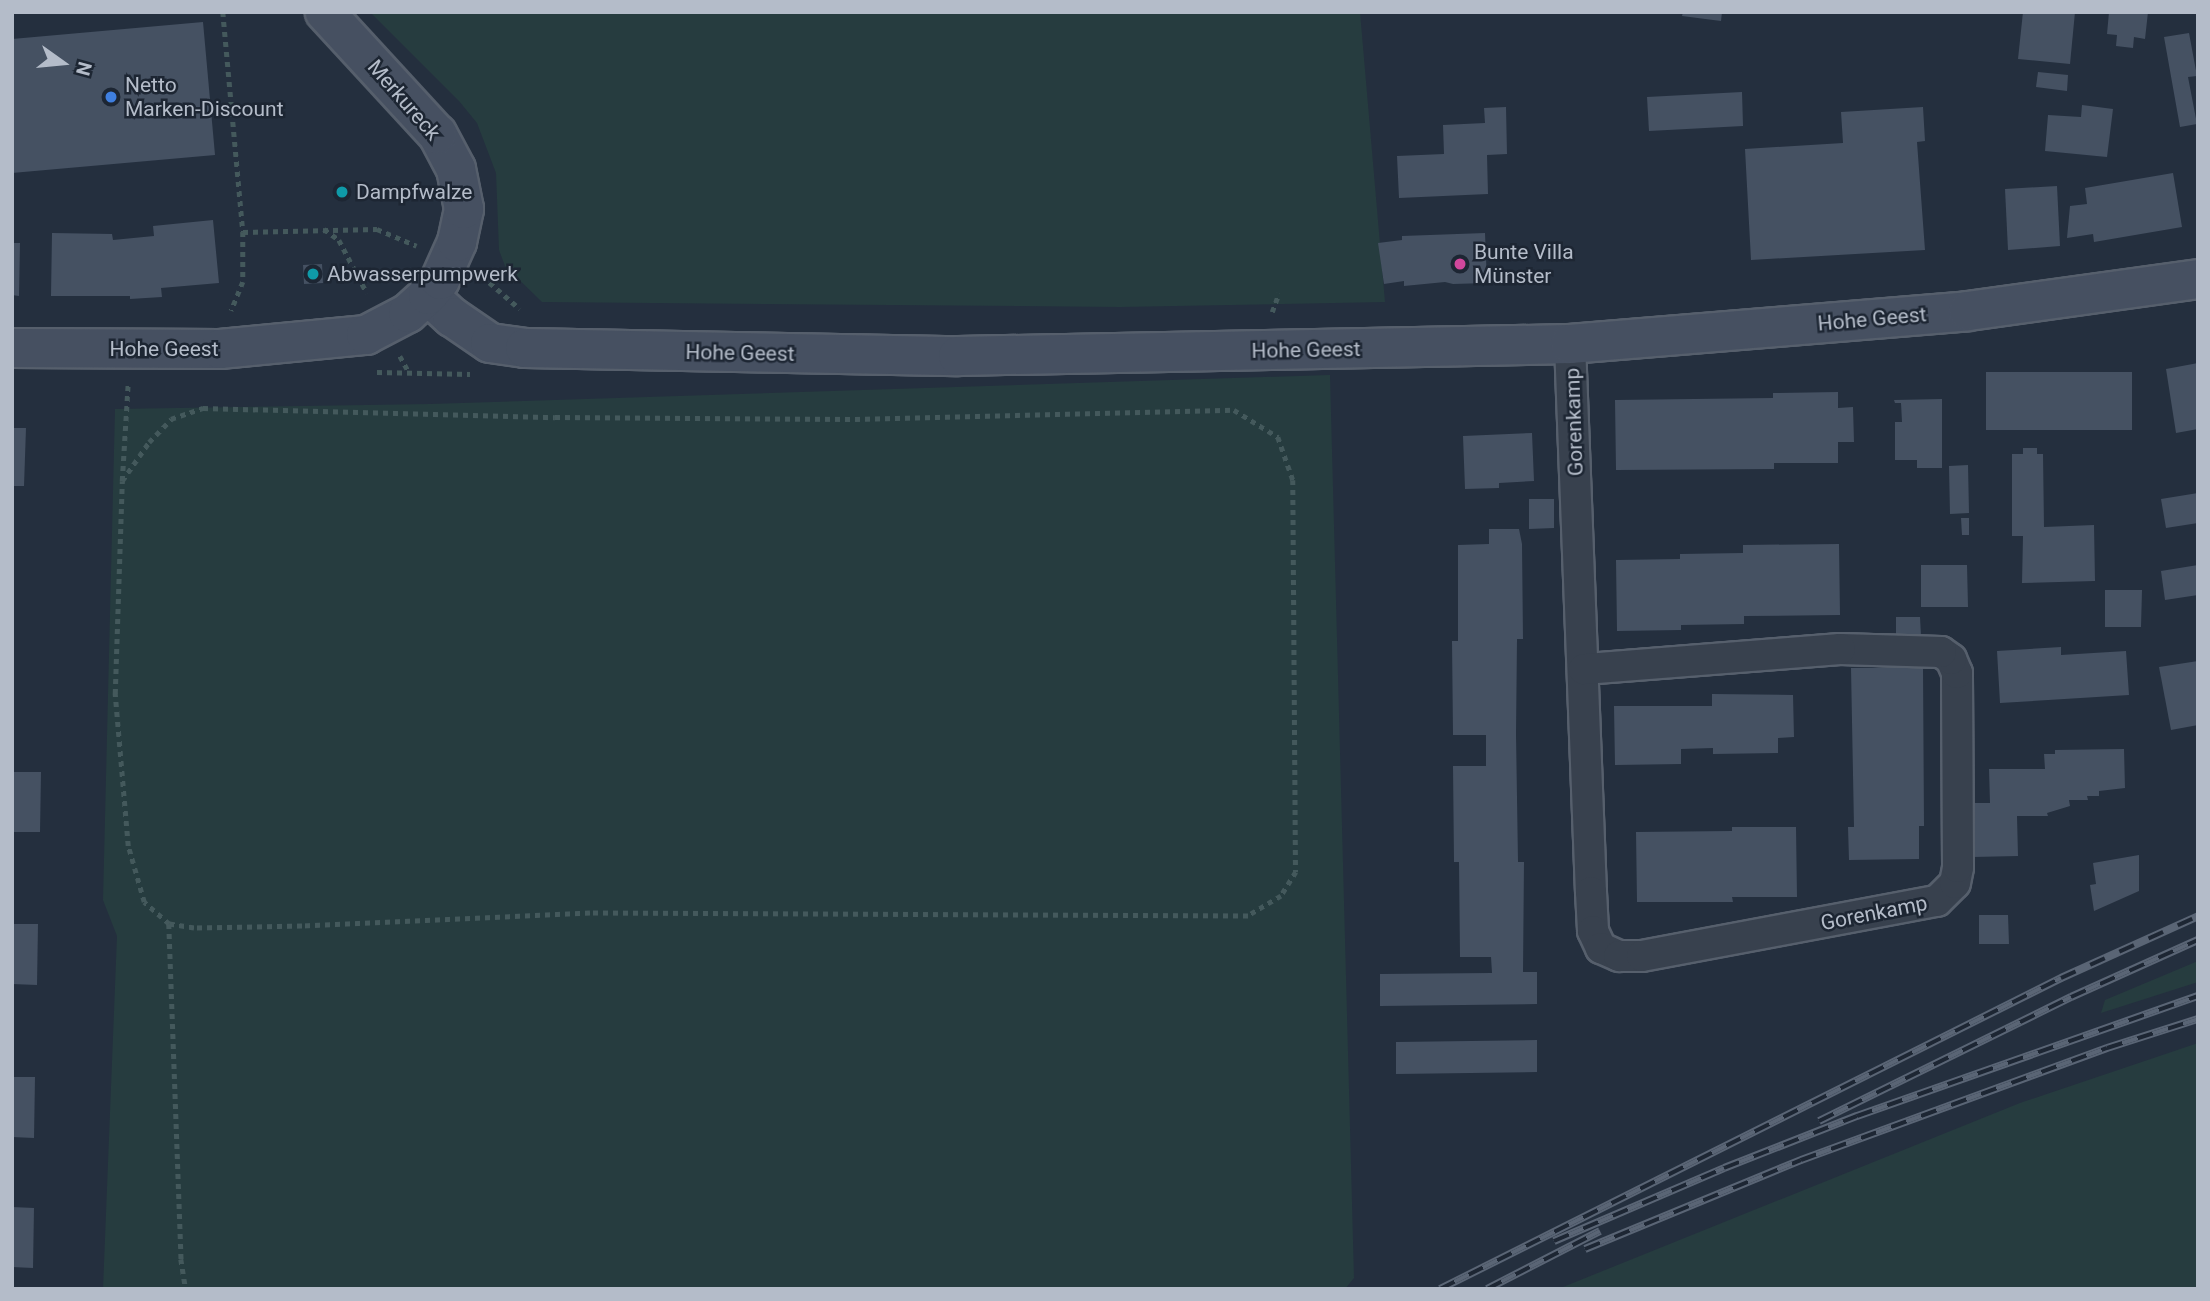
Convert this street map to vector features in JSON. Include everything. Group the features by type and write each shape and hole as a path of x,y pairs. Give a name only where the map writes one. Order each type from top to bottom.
{"street":[{"name":"Merkureck","path":"325,12 437,134 456,169 464,209 449,277"},
{"name":"Hohe Geest","path":"449,277 452,317 490,343 525,348 958,356 1570,344 1968,311 2198,279"},
{"name":"Hohe Geest","path":"12,348 220,349 366,335 408,313 449,277"},
{"name":"Gorenkamp","path":"1570,344 1593,931 1601,948 1619,956 1642,956 1937,901 1955,883 1958,867 1957,673 1951,659 1941,652 1840,649 1584,669"}],"path":[{"path":"221,319 231,312 243,282 243,232 223,12"},
{"path":"243,232 377,229 449,277 523,312"},
{"path":"122,481 149,442 171,419 203,408 555,417 842,419 1234,410 1278,437 1293,480 1296,872 1281,896 1248,916 590,913 288,927 194,928 169,924 144,902 128,846 115,694 122,481 129,350"},
{"path":"169,924 181,1259 186,1289"}],"green space":[{"path":"370,12 1360,12 1385,302 1120,307 542,302 505,266 499,250 496,173 477,123 459,101"},
{"path":"1330,375 1354,1278 1345,1289 103,1289 117,936 103,900 115,409 430,404"},
{"path":"2198,961 2198,982 2101,1013 2105,1000"},
{"path":"2198,1043 2198,1289 1558,1289 2020,1103"}],"building":[{"path":"1683,12 1722,12 1721,21 1682,16"},
{"path":"2023,12 2075,12 2070,64 2018,59"},
{"path":"2109,12 2148,12 2145,39 2134,37 2133,48 2116,46 2117,35 2107,34"},
{"name":"Netto Marken-Discount","path":"203,22 215,155 12,173 12,39"},
{"path":"2189,33 2197,76 2188,77 2197,124 2180,127 2164,37"},
{"path":"2038,72 2068,75 2067,91 2036,87"},
{"path":"1742,92 1743,126 1649,131 1647,97"},
{"path":"2082,105 2113,109 2107,157 2045,151 2048,115 2081,117"},
{"path":"1506,107 1507,154 1487,155 1488,194 1399,198 1397,156 1444,154 1443,125 1485,123 1484,108"},
{"path":"1923,107 1925,141 1917,142 1925,250 1751,260 1745,149 1843,143 1841,112"},
{"path":"2173,173 2182,227 2094,242 2093,234 2067,238 2070,206 2087,204 2085,188"},
{"path":"2057,186 2060,246 2008,250 2005,189"},
{"path":"213,220 219,283 161,288 162,297 130,299 130,296 51,296 52,233 112,234 113,240 154,236 153,226"},
{"path":"1485,233 1487,283 1445,282 1404,286 1404,281 1384,284 1378,243 1402,240 1402,236"},
{"path":"12,243 20,243 19,296 12,295"},
{"name":"Abwasserpumpwerk","path":"322,264 323,283 304,284 303,265"},
{"path":"2198,363 2198,429 2176,433 2166,369"},
{"path":"1986,372 2132,372 2132,430 1986,430"},
{"path":"1838,392 1838,408 1853,407 1854,442 1838,442 1838,463 1774,463 1774,469 1616,470 1615,400 1773,398 1773,393"},
{"path":"1942,399 1942,468 1917,468 1917,460 1895,460 1895,422 1902,422 1901,403 1895,403 1894,400"},
{"path":"12,428 26,428 24,486 12,486"},
{"path":"1532,433 1534,481 1499,483 1499,488 1465,489 1463,436"},
{"path":"2023,448 2037,448 2037,454 2043,454 2044,527 2094,525 2095,581 2022,583 2023,536 2012,536 2012,454 2023,454"},
{"path":"1968,465 1969,513 1950,514 1949,466"},
{"path":"2198,493 2198,523 2166,528 2161,499"},
{"path":"1529,499 1554,499 1554,528 1529,529"},
{"path":"1961,518 1969,518 1969,535 1962,535"},
{"path":"1489,529 1519,529 1522,544 1523,639 1517,639 1518,862 1524,862 1523,972 1537,972 1537,1004 1380,1006 1380,974 1492,973 1491,957 1460,957 1459,862 1454,862 1453,766 1486,766 1486,735 1453,735 1452,641 1458,641 1458,545 1489,544"},
{"path":"1839,544 1840,615 1744,616 1744,624 1681,625 1681,630 1617,631 1616,560 1680,559 1680,554 1743,553 1743,545"},
{"path":"1921,565 1967,565 1968,607 1921,607"},
{"path":"2198,565 2198,595 2165,600 2161,571"},
{"path":"2105,590 2142,590 2141,627 2105,627"},
{"path":"1896,617 1920,617 1921,636 1896,636"},
{"path":"2061,647 2061,655 2126,651 2129,695 2000,703 1997,651"},
{"path":"2198,661 2198,725 2171,730 2159,667"},
{"path":"1923,667 1924,826 1919,826 1919,859 1849,860 1848,827 1854,827 1851,668"},
{"path":"1712,694 1793,695 1794,737 1778,738 1778,753 1713,754 1713,748 1681,749 1681,764 1615,765 1614,706 1712,706"},
{"path":"2124,749 2125,788 2099,791 2099,796 2087,796 2088,800 2069,800 2070,806 2047,813 2048,816 2017,816 2018,856 1973,857 1972,803 1990,803 1989,769 2045,769 2044,754 2055,754 2055,750"},
{"path":"12,772 41,772 40,832 12,832"},
{"path":"1732,827 1796,827 1797,897 1732,897 1733,902 1637,902 1636,832 1732,831"},
{"path":"2139,855 2139,891 2094,911 2090,885 2096,884 2093,863"},
{"path":"1979,915 2008,915 2009,944 1979,944"},
{"path":"12,924 38,924 37,985 12,984"},
{"path":"1537,1040 1537,1072 1396,1074 1396,1042"},
{"path":"12,1077 35,1077 34,1138 12,1137"},
{"path":"12,1207 34,1208 33,1268 12,1267"}],"railway":[{"path":"1440,1289 2061,978 2198,916"},
{"path":"1819,1121 2071,997 2198,940"},
{"path":"1554,1241 1724,1168 1857,1116 2198,996"},
{"path":"1585,1249 1801,1160 2107,1048 2198,1019"},
{"path":"1487,1289 1600,1231"}],"place":[{"name":"Netto Marken-Discount","path":"111,97"},
{"name":"Dampfwalze","path":"342,192"},
{"name":"Bunte Villa Münster","path":"1460,264"},
{"name":"Abwasserpumpwerk","path":"313,274"}]}
